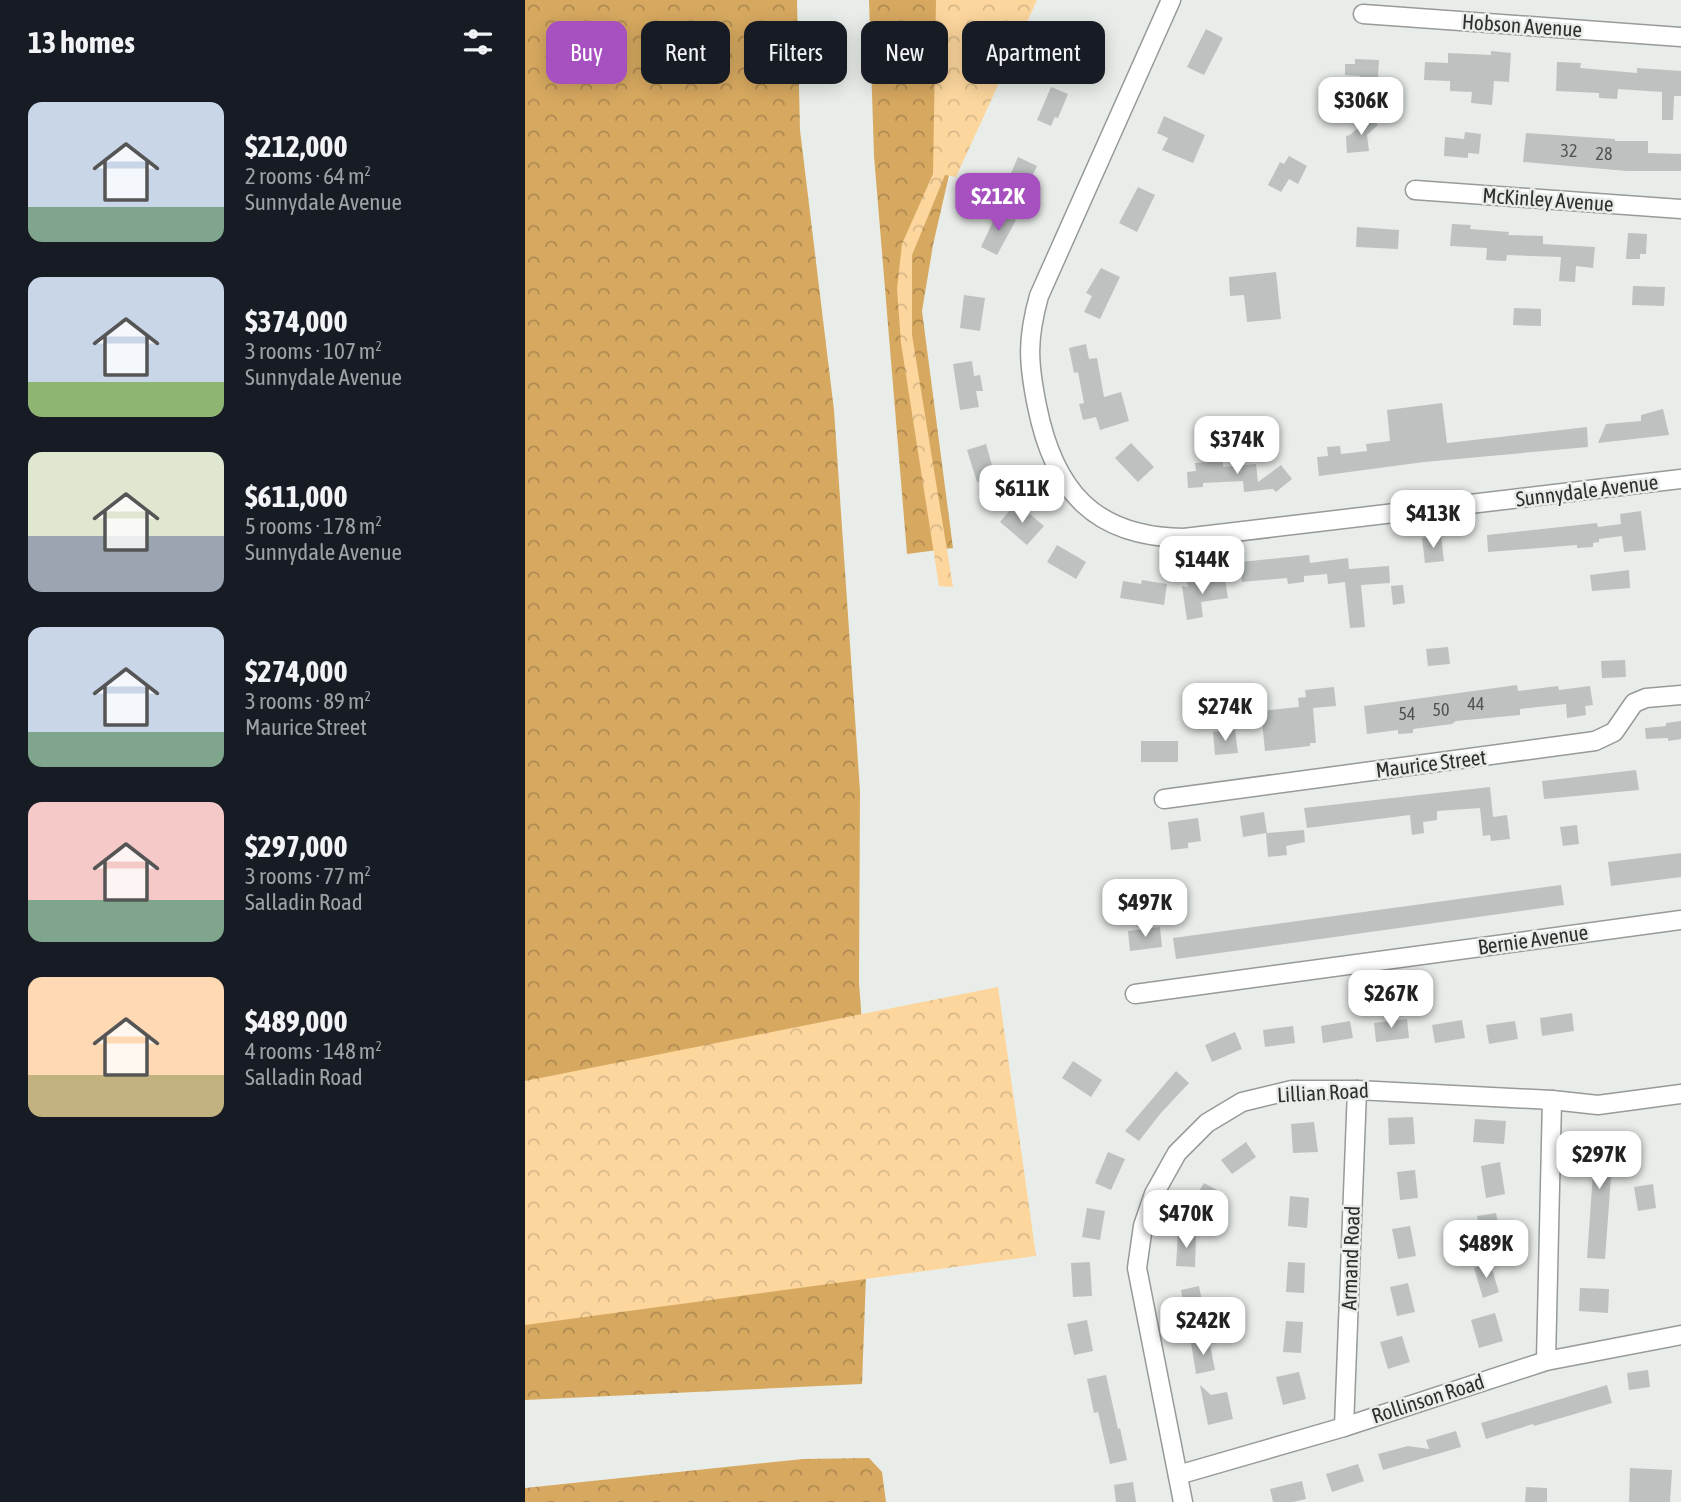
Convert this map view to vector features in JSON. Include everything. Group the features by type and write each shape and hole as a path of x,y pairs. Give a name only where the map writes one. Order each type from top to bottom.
{"street":[{"name":"Sunnydale Avenue","path":"1171,0 1039,296 1030,328 1029,358 1041,428 1053,462 1068,487 1084,504 1106,521 1132,533 1155,538 1184,538 1681,479"},
{"name":"Hobson Avenue","path":"1363,14 1681,37"},
{"name":"McKinley Avenue","path":"1415,190 1681,209"},
{"name":"Maurice Street","path":"1164,799 1595,741 1614,732 1634,703 1646,698 1681,695"},
{"name":"Bernie Avenue","path":"1135,994 1681,920"},
{"name":"Lillian Road","path":"1184,1502 1137,1268 1143,1226 1154,1195 1177,1153 1207,1123 1242,1102 1293,1090 1357,1090 1552,1100 1598,1105 1681,1094"},
{"name":"Armand Road","path":"1344,1427 1357,1090"},
{"path":"1546,1361 1552,1100"},
{"name":"Rollinson Road","path":"1178,1475 1344,1427 1546,1361 1681,1335"}],"green space":[{"path":"525,0 797,0 797,21 744,21 744,84 799,84 800,130 834,410 860,791 859,983 871,1141 862,1384 525,1400"},
{"path":"869,0 1007,0 999,21 962,21 962,84 976,84 961,123 933,245 922,311 953,548 907,554 874,156 872,84 948,84 948,21 870,21"},
{"path":"936,0 1037,0 1027,21 962,21 962,84 999,84 956,177 945,175 912,255 912,335 953,587 939,586 901,343 897,289 902,244 933,174 935,84 948,84 948,21 936,21"},
{"path":"998,987 1036,1256 525,1325 525,1081"},
{"path":"869,1458 882,1472 886,1502 525,1502 525,1488 803,1459"}],"building":[{"path":"1206,29 1223,38 1204,75 1187,67"},
{"path":"1491,51 1511,53 1509,82 1494,81 1492,105 1471,103 1472,92 1450,91 1450,81 1424,80 1425,62 1448,63 1448,53 1491,55"},
{"path":"1355,59 1379,60 1378,77 1372,77 1372,88 1359,88 1360,76 1345,75 1345,64 1355,64"},
{"path":"1557,62 1581,63 1580,68 1637,73 1637,68 1681,71 1681,96 1674,96 1673,120 1662,120 1662,92 1618,89 1617,99 1599,98 1599,93 1556,91"},
{"path":"1051,87 1068,94 1058,118 1055,117 1051,126 1037,120"},
{"path":"1164,116 1205,135 1193,163 1162,150 1168,138 1157,133"},
{"path":"1371,116 1378,125 1367,135 1369,151 1347,153 1346,136"},
{"path":"1465,132 1481,134 1479,154 1468,153 1468,158 1444,156 1445,137 1464,139"},
{"path":"1526,133 1615,141 1648,141 1648,153 1681,154 1681,171 1627,171 1523,162"},
{"path":"1289,156 1307,166 1298,184 1289,179 1281,192 1268,185 1280,162 1284,164"},
{"path":"1018,157 1037,166 1023,195 1005,187"},
{"path":"1138,187 1155,195 1137,232 1119,223"},
{"path":"998,211 1016,220 997,255 981,247"},
{"path":"1452,224 1471,225 1470,229 1509,232 1508,235 1543,236 1543,244 1595,247 1593,268 1576,266 1575,282 1559,281 1561,257 1507,255 1506,261 1486,260 1487,248 1450,246"},
{"path":"1357,227 1399,230 1398,249 1356,247"},
{"path":"1628,233 1647,234 1646,254 1640,254 1640,259 1626,259"},
{"path":"1101,268 1120,277 1100,319 1084,312 1092,296 1086,293"},
{"path":"1276,272 1281,319 1247,322 1244,295 1230,296 1229,277"},
{"path":"1633,286 1665,287 1664,306 1632,305"},
{"path":"964,295 985,298 980,331 960,328"},
{"path":"1514,308 1541,309 1541,326 1513,325"},
{"path":"1086,344 1089,359 1097,358 1104,397 1121,392 1129,421 1100,430 1096,417 1083,420 1079,404 1084,403 1078,372 1074,373 1069,348"},
{"path":"972,361 974,376 980,375 983,391 976,391 979,407 960,410 953,364"},
{"path":"1442,403 1447,443 1587,427 1588,447 1424,462 1319,476 1317,457 1328,456 1327,447 1340,446 1341,454 1367,451 1366,444 1390,441 1387,410"},
{"path":"1663,409 1669,435 1598,443 1606,424 1641,421 1641,415"},
{"path":"1131,443 1154,467 1138,482 1115,458"},
{"path":"986,444 995,476 977,482 967,450"},
{"path":"1223,461 1223,467 1256,464 1258,482 1281,465 1292,479 1276,492 1273,489 1244,492 1243,481 1203,483 1203,487 1188,488 1187,472 1196,471 1195,463"},
{"path":"1014,505 1027,517 1030,514 1044,526 1027,545 1000,522"},
{"path":"1641,511 1646,550 1624,552 1622,536 1599,539 1599,542 1593,543 1593,547 1577,548 1577,545 1488,552 1487,535 1597,523 1598,527 1621,524 1620,514"},
{"path":"1441,536 1444,561 1425,563 1422,538"},
{"path":"1057,545 1086,562 1076,579 1047,562"},
{"path":"1309,555 1310,563 1348,558 1349,569 1389,566 1390,583 1361,585 1365,627 1350,628 1345,582 1328,584 1327,574 1304,576 1304,582 1288,584 1287,578 1242,582 1240,562"},
{"path":"1629,570 1630,588 1592,591 1590,575"},
{"path":"1209,579 1210,582 1225,580 1228,598 1201,602 1203,617 1187,620 1182,586 1188,587 1187,582"},
{"path":"1142,580 1167,584 1164,605 1120,598 1123,581 1141,584"},
{"path":"1403,585 1405,603 1393,605 1391,586"},
{"path":"1448,647 1450,664 1428,666 1426,649"},
{"path":"1625,660 1626,677 1602,678 1601,661"},
{"path":"1517,685 1518,691 1558,686 1559,690 1590,686 1593,705 1585,706 1586,715 1567,718 1566,704 1520,709 1520,715 1456,721 1452,724 1413,729 1413,733 1398,734 1398,730 1367,734 1364,706"},
{"path":"1334,687 1336,706 1313,708 1316,743 1265,751 1261,711 1299,707 1298,698 1306,697 1305,690"},
{"path":"1249,702 1251,716 1234,717 1233,703"},
{"path":"1681,721 1681,739 1646,739 1645,728"},
{"path":"1235,730 1238,753 1215,755 1213,732"},
{"path":"1141,741 1178,741 1178,762 1141,762"},
{"path":"1636,770 1639,790 1544,799 1542,781"},
{"path":"1490,787 1493,817 1507,815 1510,839 1491,841 1490,835 1483,836 1480,808 1437,811 1437,820 1423,822 1424,833 1412,835 1410,815 1307,828 1304,808"},
{"path":"1264,812 1267,833 1304,830 1305,842 1286,846 1287,855 1268,857 1266,833 1243,837 1240,816"},
{"path":"1198,818 1201,841 1188,843 1188,848 1171,850 1168,822"},
{"path":"1577,825 1579,844 1563,846 1560,827"},
{"path":"1681,853 1681,877 1611,886 1608,862"},
{"path":"1561,885 1564,905 1176,959 1173,938"},
{"path":"1160,927 1162,947 1130,951 1128,931"},
{"path":"1572,1013 1574,1031 1542,1036 1540,1018"},
{"path":"1407,1019 1409,1038 1376,1042 1374,1023"},
{"path":"1462,1020 1465,1038 1435,1043 1432,1025"},
{"path":"1350,1021 1353,1038 1323,1043 1321,1026"},
{"path":"1515,1021 1518,1039 1489,1044 1486,1025"},
{"path":"1293,1026 1295,1043 1265,1047 1263,1030"},
{"path":"1235,1032 1242,1049 1212,1062 1205,1045"},
{"path":"1073,1061 1102,1080 1091,1097 1062,1078"},
{"path":"1176,1071 1189,1083 1139,1141 1125,1131"},
{"path":"1413,1117 1415,1144 1389,1145 1388,1118"},
{"path":"1475,1119 1506,1121 1504,1144 1473,1142"},
{"path":"1314,1122 1318,1152 1293,1153 1291,1124"},
{"path":"1583,1133 1614,1136 1605,1259 1587,1258 1594,1158 1581,1156"},
{"path":"1246,1142 1256,1157 1232,1174 1221,1160"},
{"path":"1108,1152 1125,1159 1111,1190 1095,1183"},
{"path":"1500,1162 1505,1194 1486,1198 1481,1166"},
{"path":"1415,1170 1418,1198 1400,1200 1397,1172"},
{"path":"1204,1183 1217,1190 1201,1218 1186,1210"},
{"path":"1653,1184 1656,1208 1638,1211 1634,1187"},
{"path":"1290,1196 1309,1198 1307,1228 1288,1226"},
{"path":"1087,1208 1105,1211 1100,1240 1082,1237"},
{"path":"1496,1213 1502,1245 1483,1248 1477,1216"},
{"path":"1410,1226 1416,1256 1398,1259 1392,1229"},
{"path":"1178,1233 1196,1234 1195,1267 1176,1266"},
{"path":"1090,1262 1092,1296 1073,1297 1071,1263"},
{"path":"1288,1262 1305,1263 1304,1293 1286,1292"},
{"path":"1490,1263 1499,1292 1483,1298 1474,1268"},
{"path":"1408,1283 1415,1312 1397,1316 1390,1287"},
{"path":"1199,1286 1205,1316 1187,1319 1181,1290"},
{"path":"1580,1288 1609,1289 1608,1313 1579,1311"},
{"path":"1495,1313 1503,1341 1479,1348 1471,1320"},
{"path":"1087,1320 1093,1351 1074,1355 1067,1324"},
{"path":"1286,1321 1303,1322 1301,1353 1283,1352"},
{"path":"1402,1336 1410,1362 1388,1369 1380,1342"},
{"path":"1209,1340 1215,1370 1196,1374 1191,1343"},
{"path":"1648,1370 1650,1387 1629,1390 1627,1373"},
{"path":"1299,1372 1306,1399 1283,1405 1276,1377"},
{"path":"1106,1375 1127,1460 1110,1464 1098,1412 1094,1413 1087,1379"},
{"path":"1200,1385 1211,1395 1227,1392 1233,1419 1208,1425"},
{"path":"1607,1385 1612,1403 1486,1439 1481,1423"},
{"path":"1456,1431 1461,1447 1383,1470 1378,1454 1408,1446 1429,1449 1426,1440"},
{"path":"1358,1464 1364,1481 1332,1492 1326,1474"},
{"path":"1630,1468 1672,1470 1670,1502 1629,1502"},
{"path":"1302,1481 1306,1499 1273,1502 1270,1489"},
{"path":"1133,1482 1136,1502 1116,1502 1114,1485"},
{"path":"1526,1487 1547,1488 1547,1502 1525,1502"}]}
